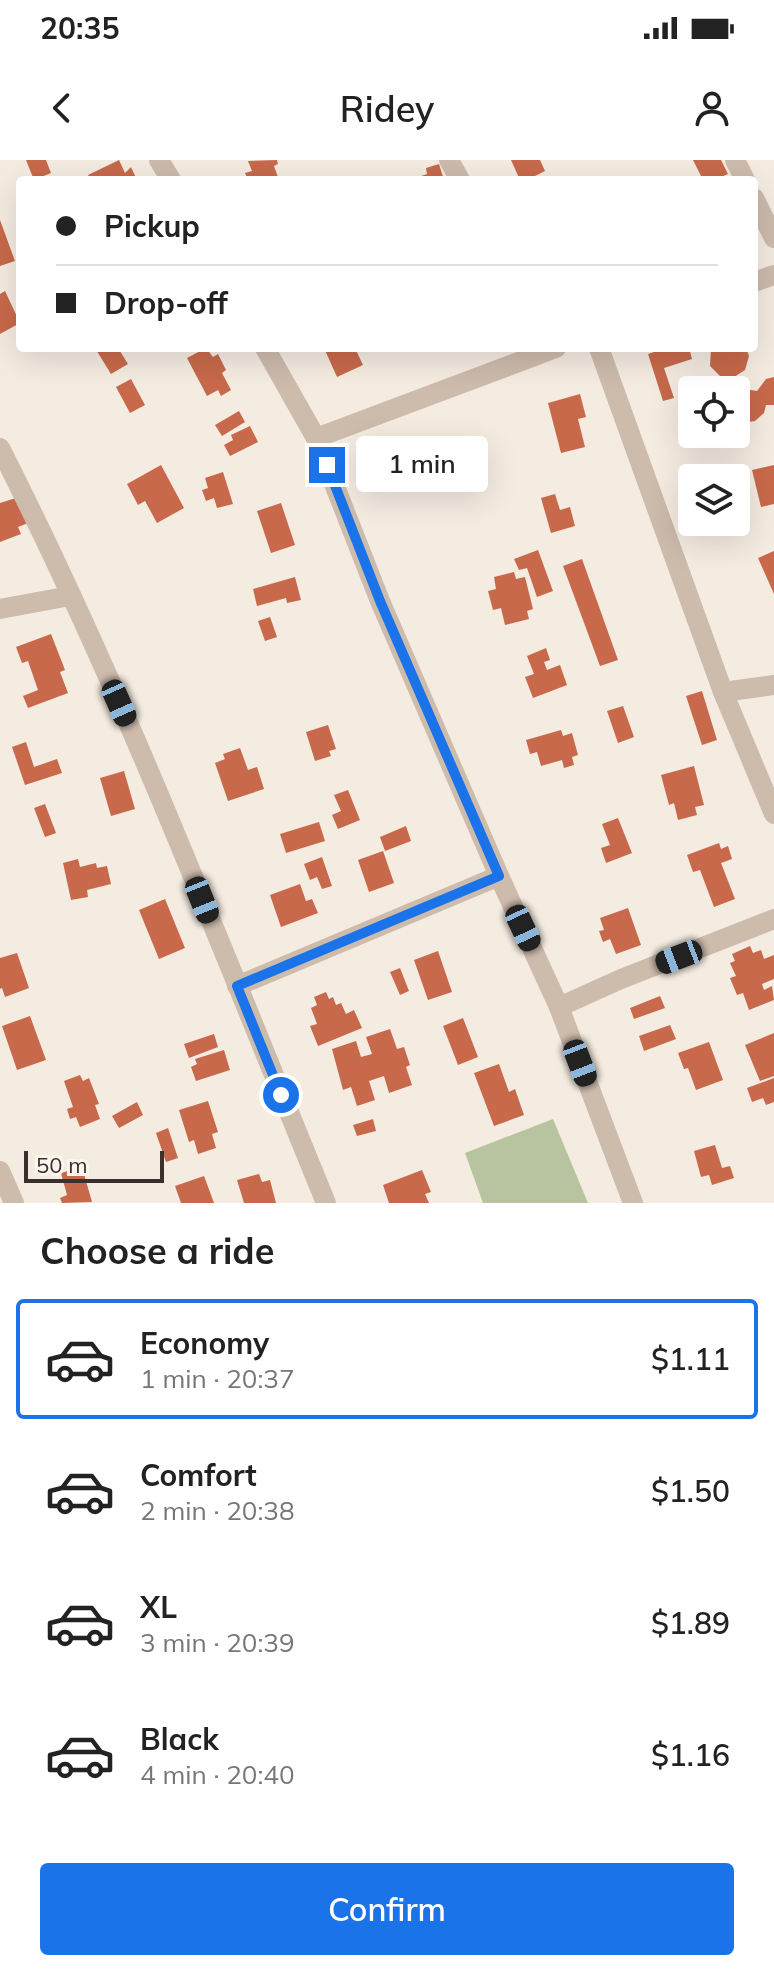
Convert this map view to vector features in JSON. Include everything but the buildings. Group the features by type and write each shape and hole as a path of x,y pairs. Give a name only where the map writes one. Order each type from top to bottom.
{"street":[{"path":"758,206 774,238"},
{"path":"267,352 316,438 380,601 559,1007 633,1203"},
{"path":"316,438 542,352"},
{"path":"600,352 723,692 774,814"},
{"path":"0,448 48,543 143,756 326,1203"},
{"path":"0,609 70,596"},
{"path":"723,692 774,685"},
{"path":"237,986 499,876"},
{"path":"559,1007 621,979 774,919"},
{"path":"0,1171 14,1203"}],"green space":[{"path":"553,1119 588,1203 483,1203 465,1153"}],"route":[{"path":"281,1095 237,986 499,876 380,601 327,465"}]}
